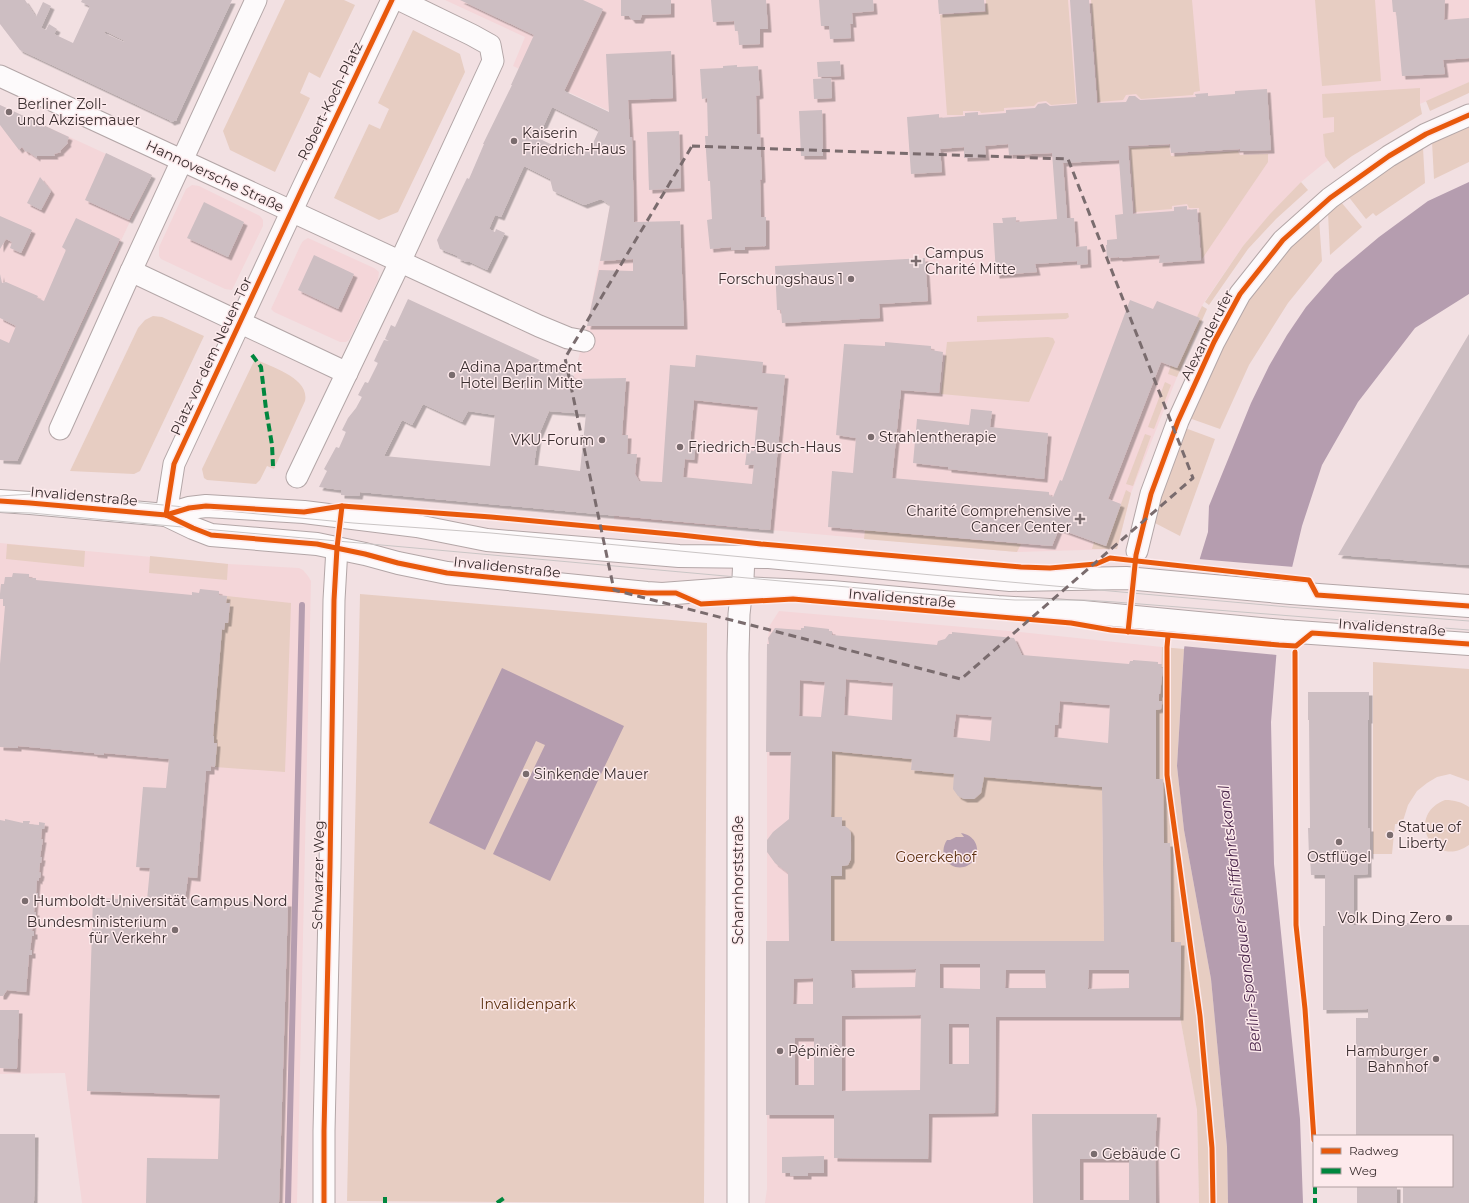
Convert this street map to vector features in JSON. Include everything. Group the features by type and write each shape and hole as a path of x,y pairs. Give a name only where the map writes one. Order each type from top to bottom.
{"main road":[{"name":"Invalidenstraße","path":"0,501 166,515 210,535 317,544 439,572 647,593 662,594 742,588 832,592 1083,612 1284,632 1469,644"},
{"name":"Invalidenstraße","path":"166,515 198,506 304,512 417,526 487,540 679,556 769,557 1010,580 1126,578 1291,593 1469,606"},
{"path":"337,548 340,517"}],"street":[{"path":"60,430 131,271 256,0"},
{"name":"Robert-Koch-Platz","path":"291,212 392,0"},
{"path":"297,477 400,262 493,61 490,45 400,0"},
{"name":"Hannoversche Straße","path":"0,76 539,326 568,338 584,341"},
{"name":"Alexanderufer","path":"1137,551 1151,494 1178,421 1214,342 1240,294 1283,240 1330,198 1395,152 1426,134 1469,115"},
{"name":"Platz vor dem Neuen Tor","path":"166,515 174,464 291,212"},
{"name":"Platz vor dem Neuen Tor","path":"131,271 347,373"},
{"name":"Schwarzer Weg","path":"324,1203 334,600 337,548"},
{"name":"Scharnhorststraße","path":"738,1203 738,654 740,601 744,557"}],"highlighted area":[{"path":"692,146 1068,159 1193,478 961,679 614,590 565,358"}],"shaded area":[{"name":"Campus Charité Mitte","path":"445,0 1469,0 1469,82 1392,118 1323,164 1301,182 1243,246 1203,304 1177,377 1131,493 1117,549 1017,552 770,530 614,519 626,378 573,379 587,326 610,206 609,111 513,66 525,37"},
{"path":"0,105 152,175 17,461 0,460"},
{"path":"192,185 199,186 260,216 263,220 263,226 232,290 225,289 161,259 159,256 159,247 186,189"},
{"path":"308,238 374,268 379,272 378,280 349,340 346,342 340,342 274,312 271,309 301,244"},
{"name":"Bundesministerium für Verkehr","path":"0,543 228,564 299,568 303,570 311,581 297,1203 82,1203 65,1073 0,1074"},
{"path":"779,611 1020,632 1162,647 1162,701 1161,709 1157,710 1164,842 1170,843 1171,941 1181,942 1180,1017 1197,1110 1199,1203 765,1203 767,1189 767,645 770,625"}],"green space":[{"path":"285,0 344,0 355,5 320,78 309,72 300,93 310,98 275,172 230,150 223,131"},
{"path":"986,0 1068,0 1076,103 1051,105 1046,101 1038,102 1034,106 1004,108 1004,111 981,113 980,111 963,111 963,115 947,115 940,15 986,12"},
{"path":"1091,0 1192,0 1200,91 1194,92 1193,95 1141,99 1136,94 1126,95 1123,100 1098,102"},
{"path":"1315,0 1375,0 1381,81 1322,86"},
{"path":"413,30 460,54 465,72 398,212 379,220 334,198 369,124 380,129 389,109 378,103"},
{"path":"1469,82 1469,93 1430,111 1426,101"},
{"path":"1420,88 1420,104 1422,114 1352,156 1334,169 1325,156 1323,134 1334,132 1334,117 1323,118 1322,94"},
{"path":"1469,125 1469,162 1434,179 1432,142"},
{"path":"1169,146 1171,156 1238,151 1240,155 1268,154 1268,162 1202,259 1199,208 1189,208 1187,204 1172,206 1172,209 1135,212 1130,148"},
{"path":"1423,148 1425,183 1376,216 1373,213 1366,219 1348,196 1383,170"},
{"path":"1301,182 1308,190 1276,219 1248,249 1209,305 1205,302 1243,246 1270,214"},
{"path":"1341,202 1362,227 1330,255 1328,213"},
{"path":"1319,219 1322,261 1288,303 1249,365 1220,429 1189,418 1212,359 1255,290 1290,247"},
{"path":"1202,306 1207,309 1177,377 1168,374 1171,365 1177,367 1200,318 1197,317"},
{"path":"1068,313 1069,317 1066,319 977,322 977,316"},
{"path":"153,316 162,317 204,336 140,471 134,474 70,471 138,328 145,320"},
{"path":"1053,338 1055,342 1029,402 941,394 947,342"},
{"path":"255,359 288,374 296,380 302,386 305,393 305,401 274,469 267,466 260,480 256,484 207,480 204,478 202,469"},
{"path":"1165,382 1171,385 1154,429 1148,427"},
{"path":"1185,428 1215,439 1180,536 1151,521"},
{"path":"1145,434 1151,436 1133,486 1126,484"},
{"path":"1126,490 1131,493 1117,549 1092,549 1094,542 1106,546"},
{"path":"865,530 1021,544 1017,552 864,539"},
{"path":"7,544 85,551 84,567 6,559"},
{"path":"150,556 228,564 227,580 149,573"},
{"name":"Invalidenpark","path":"360,594 707,623 704,1203 347,1201"},
{"path":"227,596 291,603 285,772 215,767 217,743 214,743 213,736 222,629 224,630 225,623 228,623 230,604 226,603"},
{"path":"1162,647 1184,649 1177,766 1184,830 1211,979 1227,1147 1228,1203 1199,1203 1197,1110 1180,1017 1181,942 1171,942 1170,843 1164,843 1156,779 1156,710 1161,709 1162,701 1159,701 1163,668 1161,668"},
{"path":"1373,662 1469,669 1469,781 1450,774 1437,777 1417,791 1408,805 1402,824 1395,824 1392,854 1373,854"},
{"name":"Goerckehof","path":"832,751 912,759 911,770 1102,787 1104,941 831,941 831,876 842,875 842,866 848,865 851,856 849,832 842,826 842,817 831,817"},
{"path":"1445,800 1452,800 1469,807 1469,845 1456,851 1444,851 1435,846 1428,838 1425,828 1426,817 1433,808"}],"water":[{"name":"Berlin-Spandauer Schifffahrtskanal","path":"1469,182 1469,294 1415,328 1358,402 1322,465 1302,526 1279,622 1271,722 1274,864 1300,1119 1303,1203 1228,1203 1227,1147 1211,979 1184,830 1177,766 1184,649 1200,558 1208,532 1209,506 1251,403 1269,366 1287,335 1306,307 1335,274 1379,237 1428,201"},
{"path":"502,668 624,726 550,881 493,854 545,745 536,741 485,850 429,823"},
{"path":"961,833 966,834 973,839 976,845 977,854 976,858 969,865 956,867 946,860 944,847 947,840 956,837 964,837"}],"pier":[{"path":"1198,559 1294,567 1281,622 1277,655 1182,646"}],"building":[{"path":"0,0 25,0 36,17 43,2 51,6 41,28 46,30 49,24 57,29 54,34 73,43 90,6 81,2 82,0 232,0 177,120 171,122 20,50 0,24","holes":["105,31 125,41 124,42 104,33"]},
{"path":"460,0 583,0 603,9 564,91 609,112 606,54 671,51 673,98 628,100 630,137 632,137 634,222 680,221 684,326 587,326 599,270 633,271 633,259 600,261 610,205 601,199 584,205 553,191 550,179 524,166 501,217 495,215 489,229 495,232 496,229 505,233 487,270 468,261 466,262 457,258 458,256 440,249 437,240 467,178 469,179 483,144 512,85 534,35","holes":["552,107 599,130 589,152 575,145 563,150 538,138"]},
{"path":"621,0 671,0 671,14 642,15 640,20 632,20 629,16 621,16"},
{"path":"711,0 766,0 768,29 760,29 760,44 739,45 738,31 735,31 734,21 713,22"},
{"path":"819,0 873,0 874,11 852,13 853,24 850,24 851,38 830,39 829,26 821,26"},
{"path":"938,0 984,0 985,11 939,14"},
{"path":"1070,0 1089,0 1097,103 1126,102 1129,96 1135,96 1140,100 1196,97 1195,94 1208,93 1208,96 1235,94 1235,91 1267,89 1271,150 1240,151 1240,149 1171,153 1170,144 1128,146 1133,214 1174,211 1174,207 1187,206 1187,210 1197,209 1201,260 1159,263 1160,255 1107,258 1107,240 1117,239 1115,215 1123,214 1119,160 1063,163 1067,218 1074,218 1076,247 1087,246 1088,264 1077,265 1077,261 1035,264 1037,272 996,275 993,223 1003,223 1002,218 1016,217 1016,222 1057,219 1052,153 1009,155 1008,144 985,146 986,157 964,158 964,147 940,149 942,172 911,174 907,117 939,114 939,118 965,116 965,113 978,112 978,115 1006,113 1006,110 1035,108 1038,104 1046,103 1050,106 1077,104"},
{"path":"1392,0 1445,0 1444,20 1469,18 1469,58 1443,60 1445,74 1402,76 1396,12 1393,12"},
{"path":"840,61 841,76 818,77 817,62"},
{"path":"737,65 737,67 758,66 760,95 756,96 757,134 760,134 762,179 760,180 761,217 766,217 766,246 745,247 745,250 731,250 731,247 710,249 707,220 712,219 710,181 708,181 705,136 708,136 707,98 702,99 700,69 723,68 723,66"},
{"path":"831,78 832,98 814,99 813,79"},
{"path":"0,105 69,137 68,143 60,151 61,152 54,154 55,156 37,156 37,158 27,151 26,152 22,147 19,150 0,125"},
{"path":"822,110 823,156 801,156 799,111"},
{"path":"679,131 681,188 649,190 647,132"},
{"path":"106,153 152,175 129,220 85,200"},
{"path":"40,177 51,191 41,210 27,203"},
{"path":"204,202 244,222 228,257 187,238"},
{"path":"0,216 32,230 21,253 10,248 12,242 6,239 0,249"},
{"path":"76,218 120,239 17,461 0,460 0,339 9,343 16,326 0,318 0,274 2,283 6,282 38,296 37,298 44,301 66,250 62,247"},
{"path":"314,255 354,274 338,309 298,290"},
{"name":"Forschungshaus 1","path":"925,258 928,301 879,304 880,318 782,323 781,310 777,310 775,266"},
{"path":"408,299 574,376 573,379 626,378 622,435 628,435 627,454 637,454 635,474 639,481 662,482 670,365 695,367 696,355 763,362 762,373 785,375 770,530 360,492 359,496 341,495 341,490 319,487 327,471 324,469 336,447 339,448 346,432 342,430 362,397 358,395 365,382 368,383 378,363 374,361 384,340 389,341 385,339 391,325 395,327","holes":["694,400 758,407 754,451 747,450 745,465 754,465 752,484 683,477 685,459 694,460 696,443 690,442","423,404 462,422 468,411 495,415 490,466 384,456 402,420 412,425","549,411 586,414 580,471 534,465 538,437"]},
{"path":"1130,300 1153,309 1157,301 1200,318 1177,368 1161,362 1108,499 1121,504 1106,546 1059,529 1052,546 828,527 832,471 853,473 856,438 836,435 844,344 885,346 885,342 931,346 931,350 943,352 939,393 901,390 892,478 1049,492 1049,495 1053,497 1060,480 1062,481"},
{"path":"1469,334 1469,565 1338,555"},
{"path":"971,409 992,411 990,427 1048,433 1044,479 948,469 948,467 913,463 917,419 969,425"},
{"path":"13,573 29,574 29,578 36,578 36,580 192,595 192,592 199,593 200,589 219,591 219,595 227,596 226,603 230,603 228,623 225,623 224,630 222,629 213,736 214,743 217,743 215,767 211,766 211,771 206,771 197,878 188,877 185,899 288,903 279,1203 146,1203 147,1158 218,1159 220,1095 87,1091 93,898 147,900 150,868 136,867 143,787 166,788 169,759 104,753 104,755 18,746 18,748 0,747 0,664 5,606 3,606 3,599 0,599 0,594 1,584 4,584 5,577 12,577"},
{"path":"804,626 829,629 829,631 832,631 832,635 937,645 938,641 945,639 949,634 952,634 952,632 1014,638 1022,655 1129,664 1130,661 1133,660 1158,662 1158,664 1162,664 1161,668 1163,668 1159,694 1159,701 1162,701 1161,709 1156,710 1156,779 1163,779 1164,843 1170,843 1171,942 1181,942 1180,1017 996,1017 995,1113 929,1114 928,1159 834,1158 834,1115 766,1115 766,941 789,941 788,873 775,863 767,852 767,840 773,832 789,819 791,752 766,752 767,644 769,644 768,638 775,628 801,630 801,628 804,628","holes":["846,679 893,683 892,720 844,715","800,680 825,682 821,717 799,716","1060,701 1110,705 1108,743 1054,737 1055,725 1058,725","956,714 992,717 990,741 953,737","832,751 912,759 911,770 954,774 953,789 958,796 964,799 974,799 981,793 984,777 1102,787 1104,941 831,941 831,876 842,876 842,866 848,865 851,859 851,833 849,829 842,826 842,817 831,817","940,964 980,964 980,989 940,988","916,969 915,987 852,988 851,970","1006,970 1045,970 1046,988 1005,988","1089,970 1129,970 1129,988 1088,989","813,978 813,1004 793,1004 794,979","921,1015 920,1090 842,1091 842,1016","949,1024 969,1024 969,1064 949,1064","795,1038 814,1038 814,1085 795,1085"]},
{"path":"1308,692 1369,692 1368,828 1370,828 1370,856 1368,855 1368,874 1354,875 1354,925 1407,925 1407,923 1421,923 1421,925 1469,925 1469,1203 1403,1203 1403,1187 1453,1187 1453,1135 1356,1135 1356,1018 1368,1018 1368,1009 1323,1010 1323,926 1325,926 1325,875 1311,875 1308,828 1310,828"},
{"path":"5,819 23,823 23,821 30,821 29,824 39,825 39,822 45,823 44,829 42,829 41,839 43,839 40,857 42,857 39,872 41,873 39,881 37,880 36,893 38,893 38,900 35,899 34,912 36,912 36,918 33,918 32,931 34,931 34,936 32,936 30,950 32,950 32,955 29,955 26,992 7,990 3,996 0,996 0,820 5,821"},
{"path":"0,1010 19,1010 17,1069 0,1068"},
{"name":"Gebäude G","path":"1032,1114 1157,1114 1155,1149 1156,1203 1033,1203","holes":["1080,1159 1129,1159 1129,1200 1080,1200"]},
{"path":"0,1134 35,1134 34,1203 0,1203"},
{"path":"824,1156 824,1173 808,1173 808,1176 790,1176 790,1173 782,1173 782,1157"},
{"path":"1357,1187 1397,1187 1397,1203 1357,1203"}],"waterway":[{"path":"288,1203 302,605"}],"tram line":[{"path":"0,496 32,494 58,495 353,523 491,533 1288,607 1469,621"},
{"path":"0,512 31,513 936,595 1015,600 1084,600 1115,602 1469,630"}],"marked path":[{"path":"252,355 261,367 272,445 273,466"},
{"path":"1315,1187 1315,1203"},
{"path":"385,1197 385,1203"},
{"path":"497,1203 504,1198"}],"cycle path":[{"path":"166,515 174,464 392,0"},
{"path":"1128,632 1136,555 1151,494 1178,421 1214,342 1240,294 1283,240 1330,198 1389,156 1426,134 1469,115"},
{"path":"0,501 166,515 189,508 206,506 304,512 342,506 491,517 761,544 1021,567 1050,568 1096,564 1110,558 1309,580 1317,595 1469,606"},
{"path":"324,1203 334,600 337,548 342,506"},
{"path":"166,515 211,535 317,544 447,573 647,593 676,593 701,604 793,599 1071,623 1111,630 1296,646 1312,633 1469,644"},
{"path":"1168,636 1167,775 1200,1016 1212,1148 1213,1203"},
{"path":"1295,652 1296,925 1305,1009 1314,1135"}],"place":[{"name":"Berliner Zoll- und Akzisemauer","path":"9,112"},
{"name":"Kaiserin Friedrich-Haus","path":"514,141"},
{"name":"Campus Charité Mitte","path":"916,261"},
{"name":"Forschungshaus 1","path":"851,279"},
{"name":"Adina Apartment Hotel Berlin Mitte","path":"452,375"},
{"name":"Strahlentherapie","path":"871,437"},
{"name":"VKU-Forum","path":"602,440"},
{"name":"Friedrich-Busch-Haus","path":"680,447"},
{"name":"Charité Comprehensive Cancer Center","path":"1080,519"},
{"name":"Sinkende Mauer","path":"526,774"},
{"name":"Statue of Liberty","path":"1390,835"},
{"name":"Ostflügel","path":"1339,842"},
{"name":"Humboldt-Universität Campus Nord","path":"25,901"},
{"name":"Volk Ding Zero","path":"1449,918"},
{"name":"Bundesministerium für Verkehr","path":"175,930"},
{"name":"Pépinière","path":"780,1051"},
{"name":"Hamburger Bahnhof","path":"1436,1059"},
{"name":"Gebäude G","path":"1094,1154"}]}
